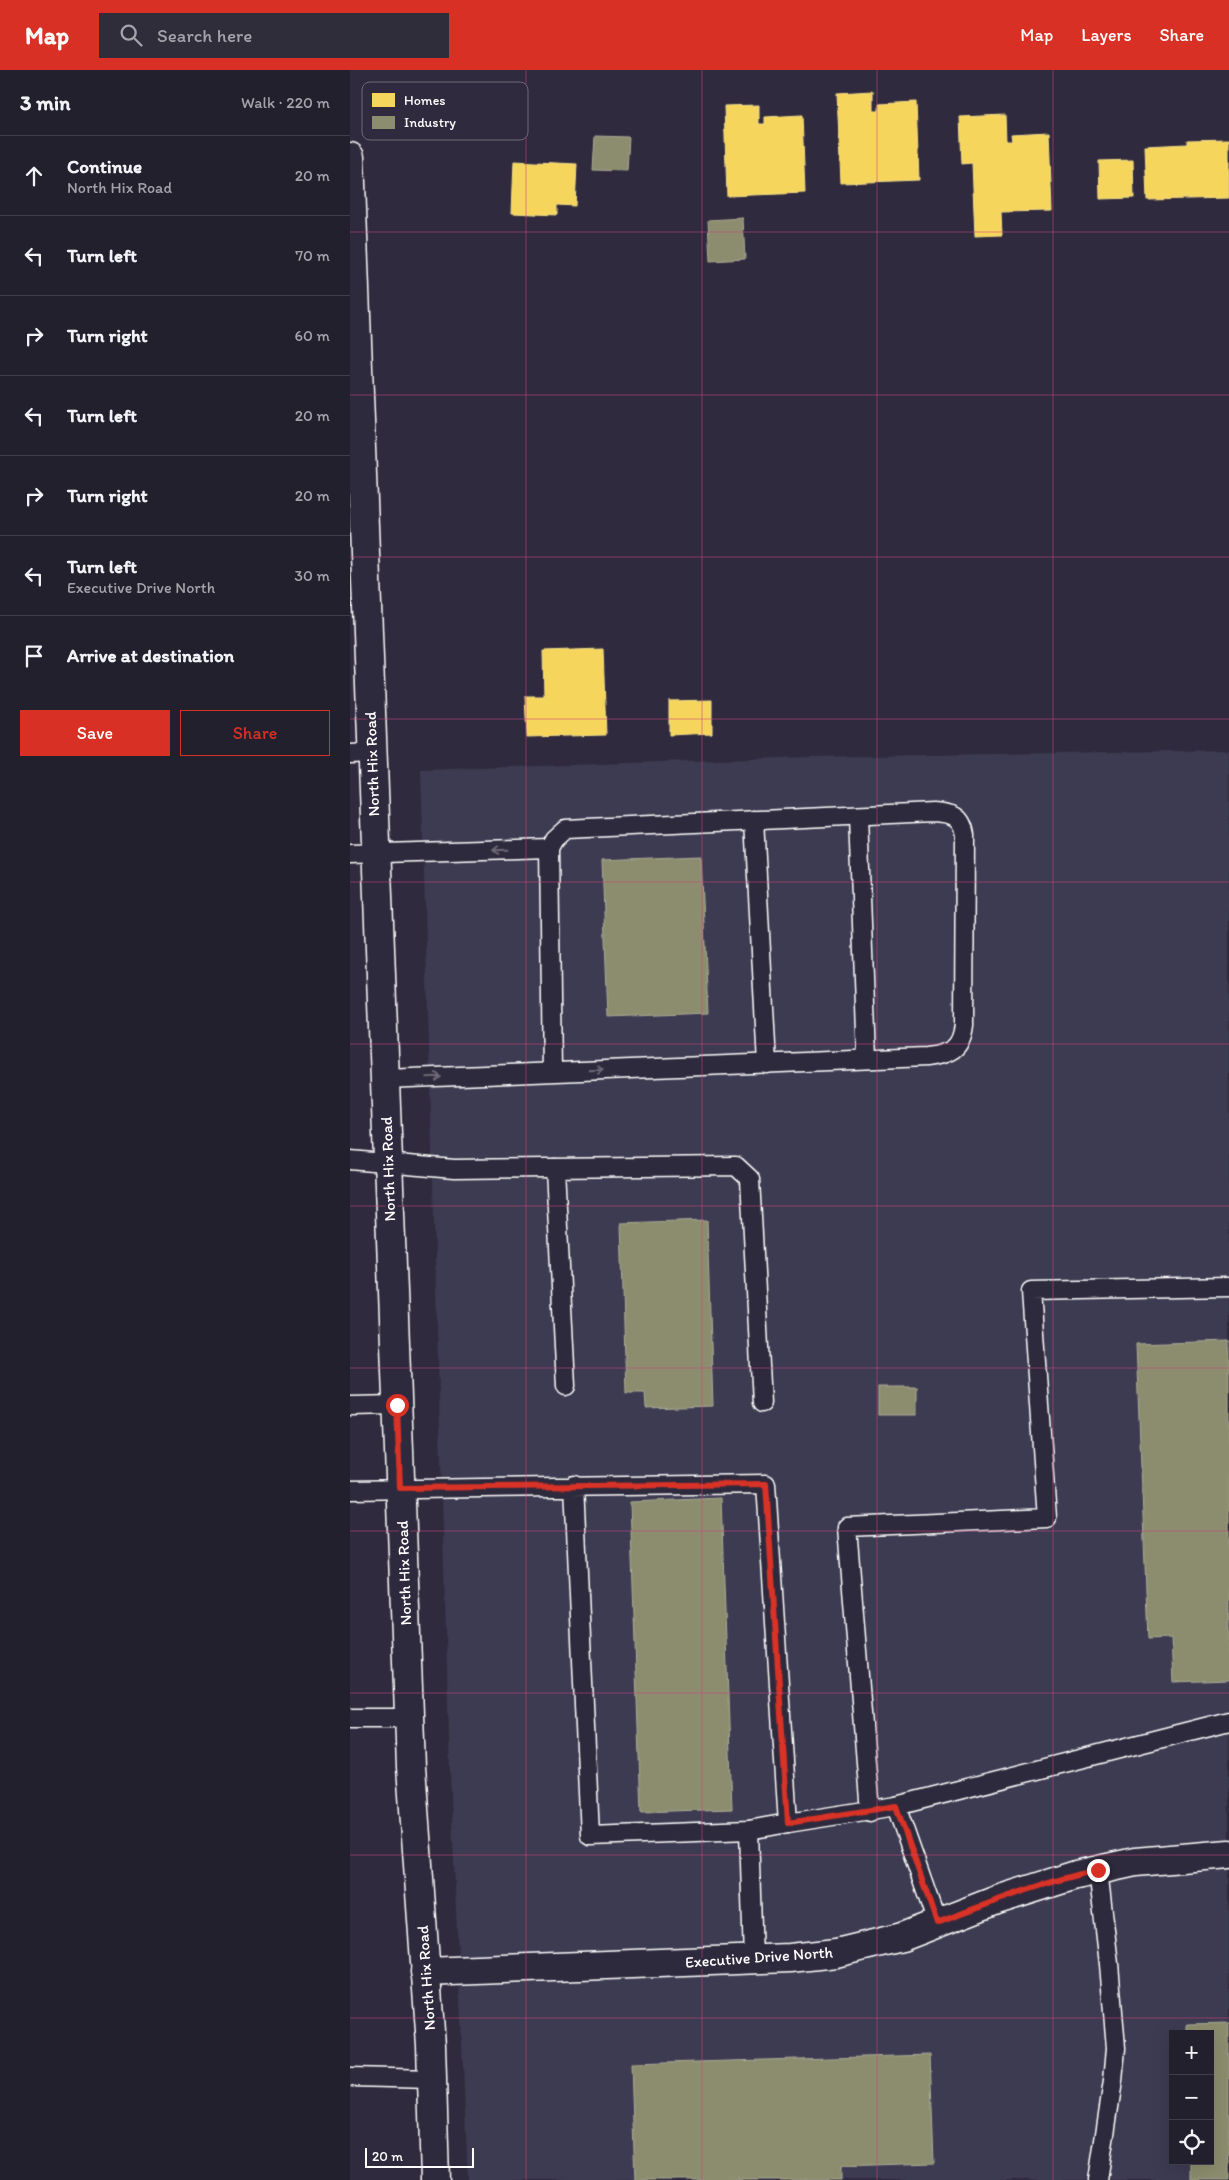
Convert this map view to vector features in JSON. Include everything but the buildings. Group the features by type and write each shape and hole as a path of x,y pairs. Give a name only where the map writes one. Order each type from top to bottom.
{"street":[{"name":"North Hix Road","path":"350,157 362,854 385,1079 409,1718 426,1972 435,2180"},
{"name":"Executive Drive North","path":"426,1972 753,1960 836,1954 902,1937 997,1900 1076,1875 1135,1862 1229,1854"}],"lane":[{"path":"385,1079 867,1060 935,1056 952,1050 962,1041 964,1025 965,835 961,821 958,817 944,812 576,827 565,829 558,833 549,848 552,1072"},
{"path":"858,816 867,1060"},
{"path":"754,820 767,1064"},
{"path":"362,854 549,848"},
{"path":"350,1160 454,1169 736,1166 750,1179 762,1403"},
{"path":"555,1168 566,1386"},
{"path":"870,1812 847,1527 1047,1518 1031,1291 1229,1287"},
{"path":"350,1406 397,1405"},
{"path":"350,1490 574,1485 766,1484 788,1823"},
{"path":"574,1485 590,1836 749,1830 870,1812 1229,1721"},
{"path":"350,1718 409,1718"},
{"path":"896,1806 937,1923"},
{"path":"749,1830 753,1960"},
{"path":"1098,1870 1116,2048 1098,2180"},
{"path":"350,2077 432,2079"}],"shaded area":[{"path":"1229,750 1229,2180 468,2180 450,1774 421,770 808,757"}],"route":[{"path":"397,1405 400,1488 766,1484 788,1823 870,1812 896,1806 937,1923 997,1900 1098,1870"}]}
